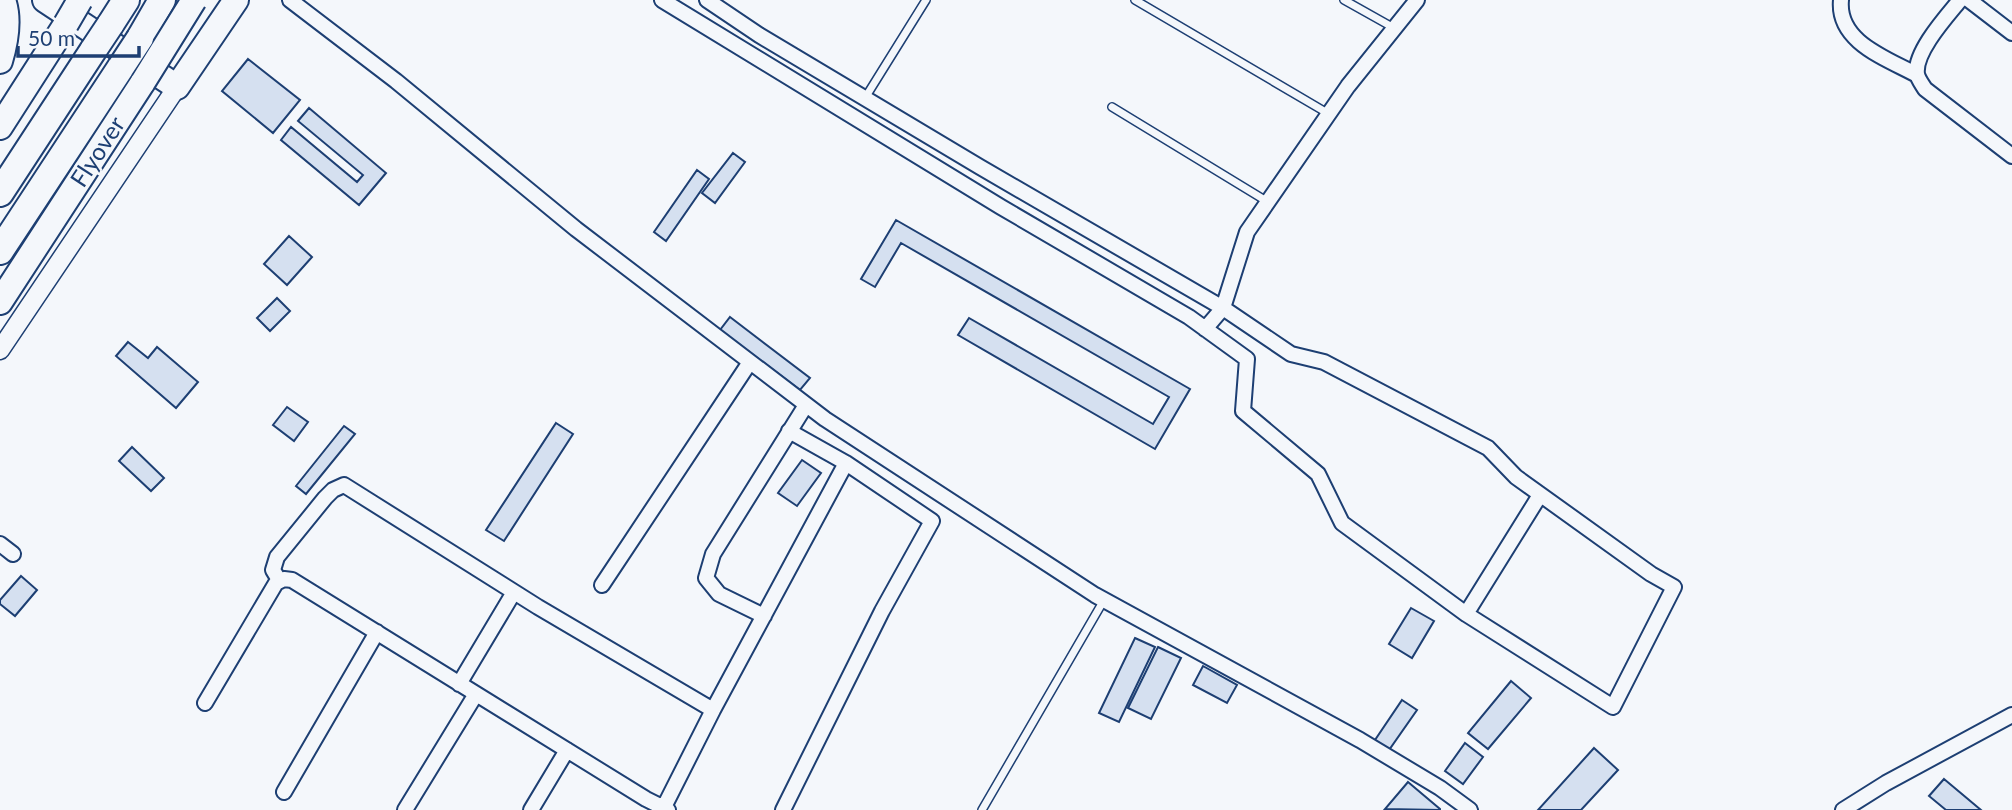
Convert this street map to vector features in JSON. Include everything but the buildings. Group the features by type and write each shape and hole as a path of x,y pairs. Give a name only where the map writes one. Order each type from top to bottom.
{"highway":[{"path":"46,0 177,87 236,0"},
{"path":"0,127 80,0"},
{"path":"0,193 126,0"},
{"path":"0,251 140,38 162,0"},
{"name":"Flyover","path":"0,302 194,0"},
{"path":"0,61 6,42 4,1"}],"street":[{"path":"290,0 396,81 576,229 806,405 1104,600 1360,740 1470,810"},
{"path":"662,0 1001,208 1189,317 1247,359 1243,411 1318,474 1342,523 1466,614 1613,707 1674,587 1651,574 1540,495 1516,477 1488,449 1324,362 1291,354 1223,308 864,98 759,35 707,0"},
{"path":"1205,329 1223,308 1247,232 1329,114 1417,0"},
{"path":"1841,0 1842,21 1856,41 1917,75 1925,89 2012,156"},
{"path":"1917,75 1923,51 1960,0"},
{"path":"1969,0 2012,33"},
{"path":"0,350 177,87"},
{"path":"602,585 750,362"},
{"path":"764,616 719,594 706,578 713,554 806,405"},
{"path":"783,810 883,611 932,521 846,463 789,430"},
{"path":"279,580 292,580 377,632 566,750 643,805 666,809 713,710 846,463"},
{"path":"279,580 273,570 278,556 333,490 344,485 514,592 713,710"},
{"path":"1466,614 1540,495"},
{"path":"0,544 13,554"},
{"path":"205,703 279,580"},
{"path":"459,684 514,592"},
{"path":"284,792 377,632"},
{"path":"405,810 476,694"},
{"path":"1843,810 1886,783 2012,715"},
{"path":"531,810 566,750"}],"lane":[{"path":"864,98 926,0"},
{"path":"1135,0 1329,114"},
{"path":"1344,0 1394,28"},
{"path":"1112,107 1268,202"},
{"path":"982,810 1104,600"}]}
